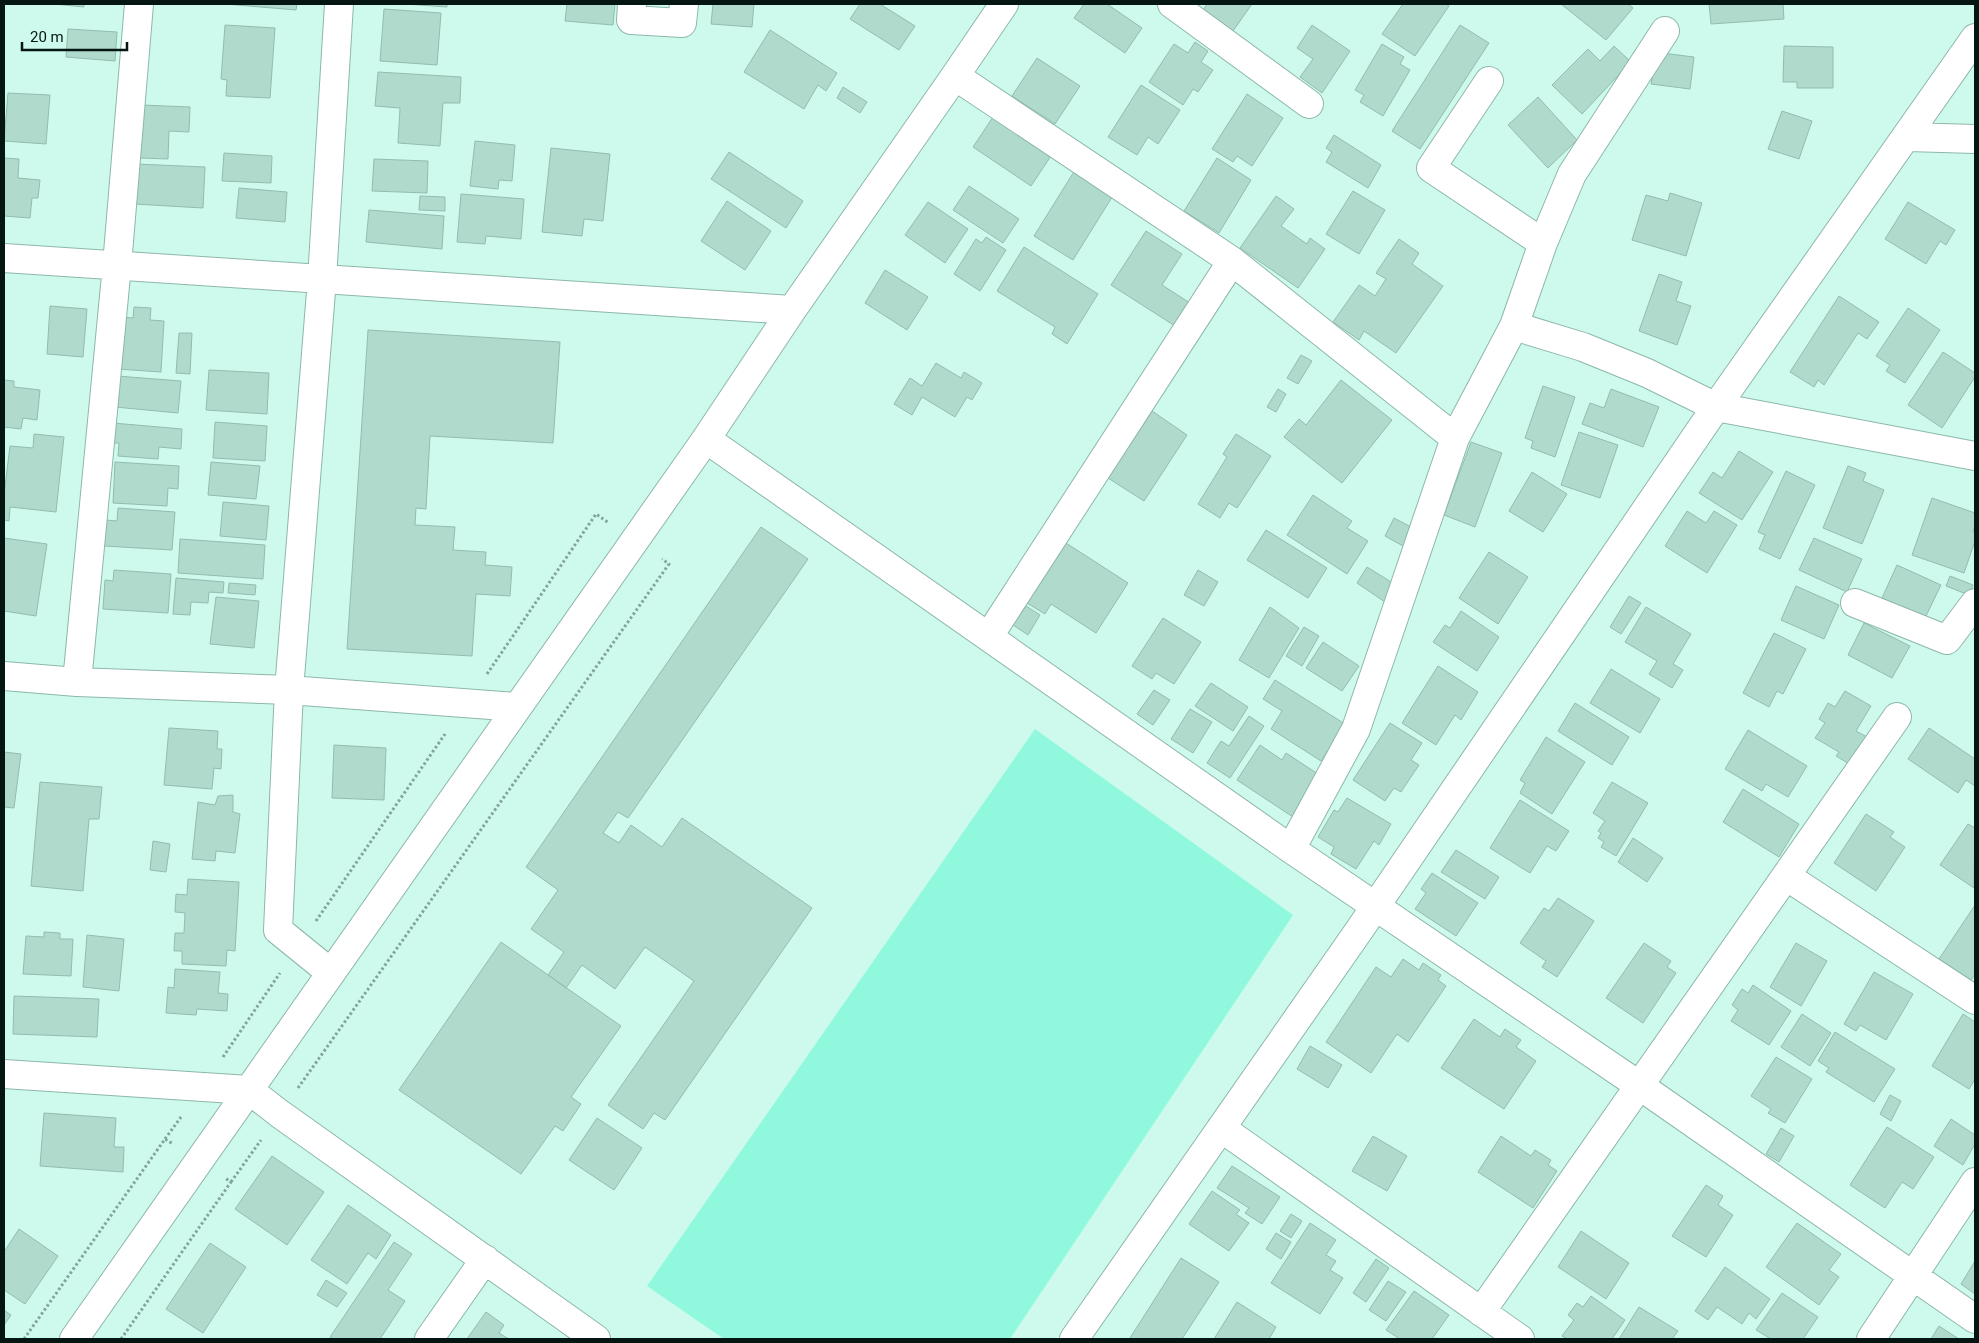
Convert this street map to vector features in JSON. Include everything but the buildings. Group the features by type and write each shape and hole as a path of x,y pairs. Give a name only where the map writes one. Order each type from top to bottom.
{"street":[{"path":"77,682 117,265 139,4"},
{"path":"331,973 278,930 289,690 322,279 339,4"},
{"path":"632,4 631,20 682,23 684,4"},
{"path":"74,1339 706,439 792,310 1004,4"},
{"path":"1172,4 1309,104"},
{"path":"1291,849 1356,728 1455,438 1514,326 1543,243 1572,174 1665,31"},
{"path":"1074,1339 1376,905 1716,408 1908,137 1975,38"},
{"path":"955,76 1232,261 1455,438"},
{"path":"1489,81 1431,168 1543,243"},
{"path":"1908,137 1975,139"},
{"path":"4,258 792,310"},
{"path":"989,636 1232,261"},
{"path":"1514,326 1592,350 1647,373 1716,408 1975,456"},
{"path":"706,439 1291,849 1640,1086 1975,1318"},
{"path":"1855,603 1947,640 1975,603"},
{"path":"4,676 77,682 289,690 518,707"},
{"path":"1481,1312 1898,717"},
{"path":"1786,876 1975,1000"},
{"path":"4,1074 249,1090 596,1339"},
{"path":"1220,1128 1520,1339"},
{"path":"1871,1339 1975,1182"},
{"path":"429,1339 485,1259"}],"path":[{"path":"24,1339 165,1139 231,1182 121,1339"}],"green space":[{"path":"1035,729 1293,915 1010,1339 724,1339 647,1286"}]}
